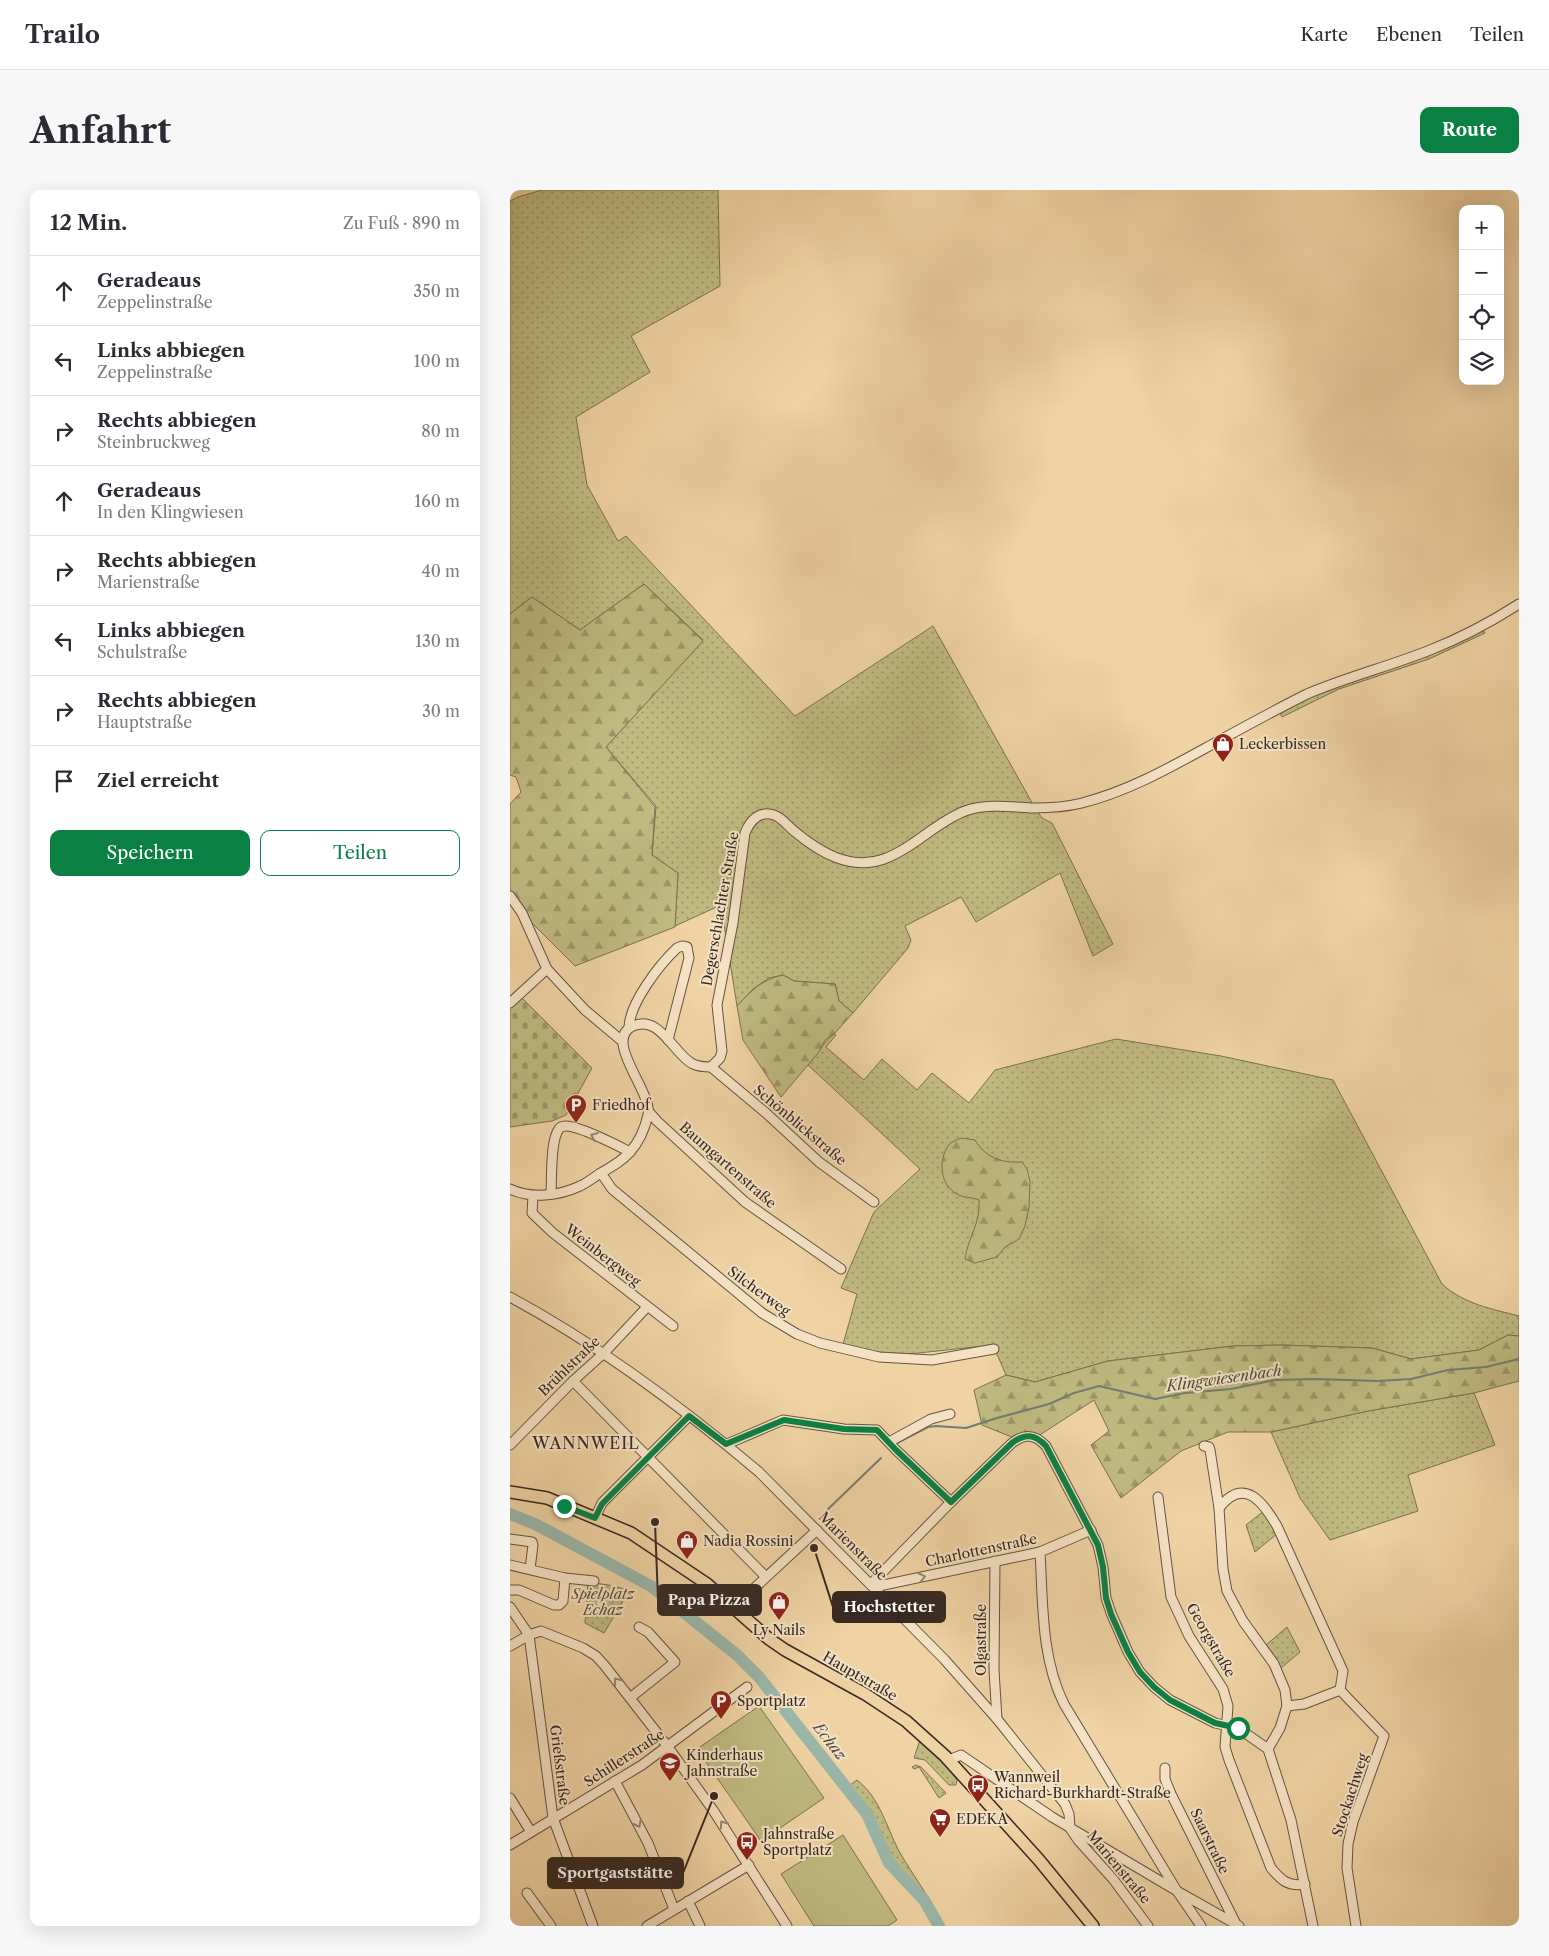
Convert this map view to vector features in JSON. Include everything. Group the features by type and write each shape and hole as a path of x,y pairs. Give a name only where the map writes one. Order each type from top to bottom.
{"main road":[{"name":"Hauptstraße","path":"510,1492 547,1498 631,1533 707,1584 769,1639 791,1654 893,1711 921,1733 949,1760 1039,1860 1093,1926"}],"street":[{"name":"Degerschlachter Straße","path":"711,1067 720,1058 722,1050 717,1005 733,923 745,832 749,824 756,817 763,814 775,815 815,848 831,856 846,861 864,862 881,860 897,854 950,818 967,810 982,807 1057,807 1081,803 1135,785 1278,709 1335,682 1449,642 1481,627 1519,604"},
{"path":"510,896 522,913 547,969 585,1010 622,1041"},
{"path":"510,1189 533,1196 579,1187 615,1166 630,1152 642,1134 649,1112 641,1086 625,1054 622,1041 629,1028 629,1018 652,977 677,948 687,946 689,958 668,1040"},
{"path":"510,1003 547,969"},
{"path":"629,1028 641,1024 651,1025 690,1063 699,1067 711,1067"},
{"name":"Schönblickstraße","path":"711,1067 766,1113 819,1162 874,1202"},
{"name":"Baumgartenstraße","path":"649,1112 746,1202 841,1268"},
{"path":"551,1194 554,1144 558,1130 561,1127 576,1128 630,1152"},
{"name":"Silcherweg","path":"601,1173 612,1189 722,1282 762,1313 797,1334 820,1343 879,1357 932,1360 994,1348"},
{"name":"Weinbergweg","path":"533,1196 532,1213 553,1233 673,1326"},
{"name":"Marienstraße","path":"510,1297 542,1314 604,1353 726,1444 759,1472 944,1658 998,1719 1065,1804 1069,1814 1070,1828 1078,1840 1129,1899 1148,1926"},
{"name":"Brühlstraße","path":"513,1441 604,1353 647,1307"},
{"path":"574,1381 765,1576"},
{"path":"889,1442 931,1419 950,1414"},
{"path":"595,1518 602,1504 689,1416"},
{"path":"726,1444 784,1420 844,1429 877,1430 951,1502"},
{"path":"873,1585 951,1502 1012,1443 1020,1437 1034,1436 1039,1439 1046,1446 1098,1545 1103,1567 1106,1598 1111,1614 1128,1652 1140,1672 1170,1700 1215,1723 1227,1725 1252,1736 1268,1749 1291,1820 1313,1926"},
{"path":"1204,1446 1209,1447 1210,1450 1219,1508 1223,1569 1227,1591 1243,1622 1274,1664 1285,1690 1287,1706 1280,1728 1268,1749"},
{"path":"1219,1508 1227,1498 1240,1494 1255,1496 1264,1505 1277,1526 1343,1671 1340,1690 1304,1704 1287,1706"},
{"name":"Georgstraße","path":"1158,1497 1171,1598 1189,1636 1223,1689 1228,1706 1225,1747 1228,1760 1271,1868 1281,1881 1295,1886 1304,1884"},
{"path":"734,1606 817,1530"},
{"name":"Charlottenstraße","path":"873,1585 1040,1552 1091,1530"},
{"path":"510,1539 532,1542 530,1569"},
{"path":"1040,1552 1045,1634 1056,1688 1177,1891 1201,1926"},
{"name":"Olgastraße","path":"995,1561 994,1670 998,1719"},
{"path":"510,1565 565,1578 594,1581"},
{"path":"510,1590 519,1590 559,1605 563,1601 565,1578"},
{"name":"Grießstraße","path":"510,1607 530,1634 554,1818 593,1926"},
{"path":"630,1698 675,1662 648,1632 639,1628"},
{"path":"510,1646 530,1634 541,1631 583,1648 596,1656 606,1666 714,1810 787,1926"},
{"name":"Schillerstraße","path":"510,1845 668,1747 747,1687"},
{"name":"Stockachweg","path":"1340,1690 1384,1736 1353,1822 1348,1844 1347,1868 1356,1926"},
{"path":"949,1760 961,1755 1070,1828 1237,1925"},
{"name":"Saarstraße","path":"1165,1768 1171,1794 1237,1925"},
{"path":"615,1781 648,1843 674,1909"},
{"path":"510,1798 531,1832"},
{"path":"652,1925 674,1909 749,1865"},
{"path":"527,1894 551,1926"},
{"path":"688,1901 700,1926"}],"green space":[{"path":"542,190 718,190 720,286 631,336 650,372 576,417 587,485 618,541 626,536 795,716 933,626 1035,808 1042,818 1052,823 1113,944 1093,956 1060,873 976,922 961,897 905,926 911,940 908,948 853,1013 839,1001 835,984 794,981 783,975 769,978 753,989 737,1006 721,905 675,926 678,873 652,855 656,806 606,747 703,640 644,584 580,630 532,597 510,614 510,201"},
{"path":"644,584 703,641 606,747 655,807 652,855 678,873 675,927 575,966 524,915 510,895 510,804 521,792 516,777 510,775 510,614 532,597 580,630"},
{"path":"1481,627 1485,633 1429,659 1339,689 1282,717 1278,709"},
{"path":"783,975 794,981 835,984 839,1001 853,1013 834,1034 825,1040 819,1052 781,1097 743,1040 737,1006 757,986"},
{"path":"521,997 592,1068 566,1115 552,1121 510,1127 510,1007"},
{"path":"834,1034 836,1035 826,1047 864,1080 882,1059 917,1090 932,1073 969,1103 995,1070 1116,1039 1221,1056 1333,1080 1442,1284 1469,1301 1519,1316 1519,1336 1508,1335 1479,1350 1411,1359 1372,1348 1281,1345 1233,1346 1108,1361 1035,1382 1006,1375 993,1345 900,1355 842,1348 857,1294 841,1288 874,1212 920,1169 808,1065"},
{"path":"961,1138 975,1140 984,1151 995,1158 1007,1162 1022,1162 1027,1169 1030,1182 1029,1207 1025,1226 1019,1239 1005,1247 997,1257 975,1263 965,1259 978,1216 979,1200 959,1195 951,1190 942,1172 943,1159 948,1146"},
{"path":"1508,1335 1519,1336 1519,1381 1474,1393 1368,1411 1271,1432 1228,1432 1181,1451 1121,1498 1091,1445 1109,1431 1094,1400 1032,1440 1014,1438 982,1425 974,1390 1006,1375 1035,1382 1108,1361 1233,1346 1281,1345 1372,1348 1411,1359 1479,1350"},
{"path":"1474,1393 1495,1445 1408,1475 1418,1511 1330,1540 1300,1498 1271,1432 1368,1411"},
{"path":"1264,1511 1278,1533 1255,1552 1246,1525"},
{"name":"Spielplatz Echaz","path":"588,1582 615,1586 629,1591 604,1633 585,1623"},
{"path":"1287,1627 1300,1652 1281,1668 1266,1645"},
{"path":"759,1706 824,1798 761,1841 697,1749"},
{"path":"920,1740 957,1780 956,1785 949,1785 925,1760 914,1758"},
{"path":"916,1765 921,1767 946,1793 939,1798 919,1767 914,1769 912,1767"},
{"path":"857,1780 865,1787 877,1804 899,1851 926,1894 924,1900 889,1863 867,1814 846,1788"},
{"path":"843,1835 897,1920 888,1926 814,1926 781,1874"}],"waterway":[{"name":"Klingwiesenbach","path":"897,1443 928,1427 966,1428 1049,1404 1074,1393 1099,1386 1155,1399 1185,1393 1231,1389 1275,1380 1378,1381 1411,1379 1448,1370 1486,1367 1519,1359"},
{"path":"824,1513 881,1458"},
{"name":"Echaz","path":"510,1514 535,1524 651,1586 737,1655 759,1677 867,1814 889,1863 924,1900 939,1926"}],"place":[{"name":"Leckerbissen","path":"1223,763"},
{"name":"Friedhof","path":"576,1124"},
{"name":"Papa Pizza","path":"655,1522"},
{"name":"Hochstetter","path":"814,1548"},
{"name":"Nadia Rossini","path":"687,1560"},
{"name":"Ly Nails","path":"779,1621"},
{"name":"Sportplatz","path":"721,1720"},
{"name":"Kinderhaus Jahnstraße","path":"670,1782"},
{"name":"Sportgaststätte","path":"714,1796"},
{"name":"Wannweil Richard-Burkhardt-Straße","path":"978,1804"},
{"name":"EDEKA","path":"940,1838"},
{"name":"Jahnstraße Sportplatz","path":"747,1861"}],"district":[{"name":"WANNWEIL","path":"586,1443"}],"route":[{"path":"564,1506 595,1518 602,1504 689,1416 726,1444 784,1420 844,1429 877,1430 951,1502 1012,1443 1026,1435 1034,1436 1046,1446 1098,1545 1103,1567 1106,1598 1111,1614 1128,1652 1140,1672 1170,1700 1196,1715 1215,1723 1238,1728"}]}
